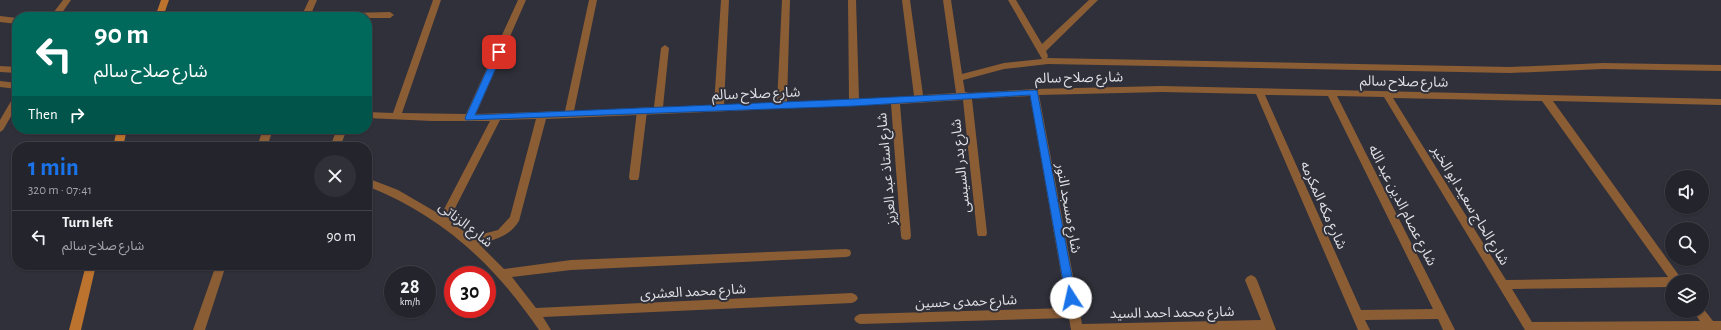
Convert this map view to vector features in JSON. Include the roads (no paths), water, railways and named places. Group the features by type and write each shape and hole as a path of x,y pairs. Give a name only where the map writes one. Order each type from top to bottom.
{"main road":[{"path":"161,12 165,0"},
{"path":"75,330 90,270"}],"street":[{"path":"58,12 67,0"},
{"path":"307,12 313,0"},
{"path":"396,117 437,0"},
{"path":"469,118 522,0"},
{"path":"569,114 593,0"},
{"path":"719,108 725,0"},
{"path":"782,106 786,0"},
{"path":"852,0 854,102"},
{"path":"906,0 919,99"},
{"name":"شارع بدر السيسى","path":"947,0 959,78 964,96 982,233"},
{"path":"1012,0 1048,61"},
{"path":"1041,50 1094,0"},
{"path":"372,15 390,15"},
{"path":"0,19 12,20"},
{"path":"658,110 665,48"},
{"path":"959,78 1004,66 1048,61 1510,70 1603,66 1721,68"},
{"path":"0,69 12,69"},
{"path":"0,84 12,85"},
{"name":"شارع صلاح سالم","path":"372,115 469,118 782,106 1034,92 1162,89 1721,102"},
{"name":"شارع مكه المكرمه","path":"1259,91 1364,330"},
{"name":"شارع مسجد النور","path":"1034,92 1077,330"},
{"name":"شارع عصام الدين عبد الله","path":"1331,93 1450,330"},
{"name":"شارع الحاج سعيد ابو الخير","path":"1387,95 1530,328"},
{"path":"1545,98 1672,274"},
{"name":"شارع استاذ عبد العزيز","path":"895,100 906,236"},
{"path":"0,128 12,107"},
{"path":"634,177 642,111"},
{"path":"469,242 502,233 510,228 515,218 542,115"},
{"path":"443,222 497,117"},
{"name":"شارع الزناتى","path":"372,184 412,202 480,249 535,313 545,330"},
{"path":"501,274 538,268 571,265 846,252"},
{"path":"199,330 219,270"},
{"path":"1251,280 1269,327"},
{"path":"1503,285 1665,282"},
{"name":"شارع محمد العشرى","path":"535,313 852,298"},
{"name":"شارع حمدى حسين","path":"860,319 1074,313"},
{"path":"1358,315 1441,314"},
{"path":"1706,318 1715,328"},
{"name":"شارع محمد احمد السيد","path":"1077,330 1269,327"},
{"path":"1530,328 1715,328"}]}
